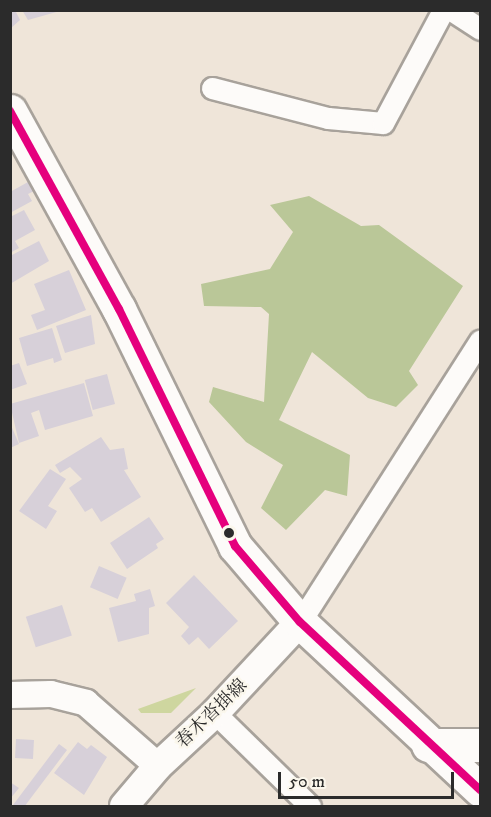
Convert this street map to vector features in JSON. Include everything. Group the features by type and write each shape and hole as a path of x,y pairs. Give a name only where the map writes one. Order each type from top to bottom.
{"main road":[{"path":"10,111 119,309 235,546 300,622 428,745 480,790"},
{"name":"春木沓掛線","path":"124,807 158,766 214,713 300,622"},
{"path":"428,745 480,745"}],"street":[{"path":"212,88 328,118 383,123 442,10"},
{"path":"451,10 480,29"},
{"path":"300,622 480,341"},
{"path":"10,694 51,694 86,704 158,766"},
{"path":"214,713 310,807"}],"green space":[{"path":"309,196 361,226 379,225 463,286 409,371 418,385 396,407 368,398 312,352 279,420 350,455 347,496 325,490 286,530 261,508 283,465 246,442 209,402 213,387 264,402 269,314 261,307 204,306 201,284 270,269 293,232 270,205"},
{"path":"196,688 171,713 141,713 138,709"}],"building":[{"path":"10,10 15,10 20,20 10,29"},
{"path":"22,10 60,10 60,11 28,20"},
{"path":"28,182 34,191 28,194 32,201 10,213 10,192"},
{"path":"24,210 35,230 15,241 19,248 10,253 10,217"},
{"path":"39,241 49,261 10,284 10,256"},
{"path":"69,270 86,310 37,330 31,315 45,310 34,284"},
{"path":"91,315 95,344 65,353 56,326"},
{"path":"52,328 62,360 54,363 53,358 27,366 19,338"},
{"path":"19,363 27,384 10,390 10,366"},
{"path":"107,374 115,404 93,410 85,380"},
{"path":"84,383 93,416 45,430 39,410 31,413 39,436 19,443 10,404"},
{"path":"10,423 19,444 10,448"},
{"path":"101,437 110,450 124,448 128,469 124,470 141,497 101,522 92,508 85,512 69,488 82,479 70,467 60,473 55,465"},
{"path":"50,469 66,479 48,506 57,511 46,529 19,511"},
{"path":"149,517 164,539 156,544 158,548 127,569 110,543"},
{"path":"99,566 127,578 118,599 90,587"},
{"path":"194,575 238,621 209,649 198,637 189,645 181,636 189,627 166,603"},
{"path":"150,589 155,606 149,608 149,634 118,642 109,608 136,601 134,594"},
{"path":"62,605 72,635 36,647 26,617"},
{"path":"16,739 34,740 33,759 15,758"},
{"path":"78,742 87,749 91,745 107,757 84,795 54,773"},
{"path":"59,744 67,750 25,806 13,805"},
{"path":"10,782 19,788 10,799"}],"transit line":[{"path":"10,111 119,309 235,546 300,622 480,790"}]}
